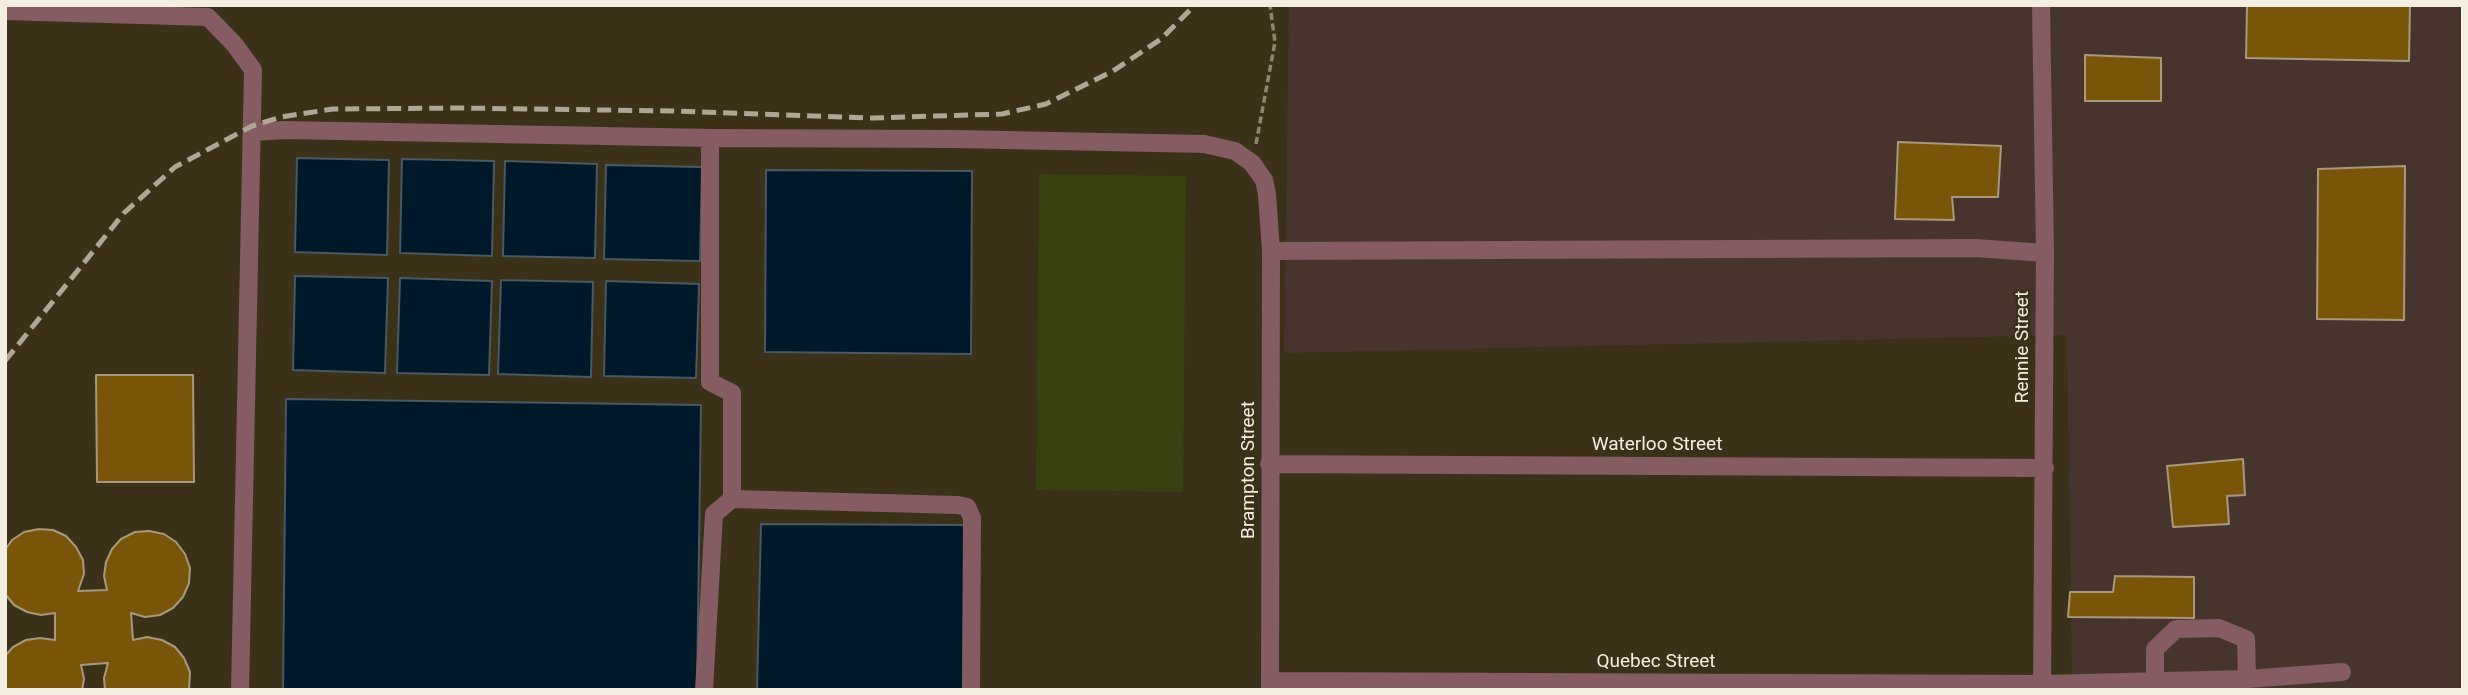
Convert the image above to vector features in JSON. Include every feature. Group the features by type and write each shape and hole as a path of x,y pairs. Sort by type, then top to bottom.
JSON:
{"street":[{"name":"Rennie Street","path":"2041,5 2045,253 2042,687"},
{"path":"5,11 208,17 235,45 253,70 240,690"},
{"path":"253,132 298,130 1204,144 1229,148 1252,163"},
{"path":"710,138 710,382 732,393 732,499"},
{"name":"Brampton Street","path":"1252,163 1261,174 1268,194 1271,251 1270,686"},
{"path":"1271,251 1975,248 2045,253"},
{"name":"Waterloo Street","path":"1269,464 2045,468"},
{"path":"704,690 714,514 732,499 967,507 972,516 971,690"},
{"path":"2155,681 2155,649 2176,629 2219,628 2246,639 2247,679"},
{"name":"Quebec Street","path":"1270,686 2042,687 2247,679 2342,672"}],"path":[{"path":"1252,163 1275,42 1270,5"}],"shaded area":[{"path":"1289,5 2463,5 2463,690 2072,689 2067,335 1284,353"}],"green space":[{"path":"1039,174 1186,176 1183,492 1036,490"}],"water":[{"path":"297,158 389,160 387,255 295,252"},
{"path":"402,159 494,161 492,256 400,253"},
{"path":"505,161 597,164 595,258 503,256"},
{"path":"606,165 702,167 700,261 604,259"},
{"path":"766,170 972,171 971,354 765,352"},
{"path":"295,276 388,278 385,373 293,370"},
{"path":"400,278 492,281 489,375 397,373"},
{"path":"501,280 593,282 591,377 498,374"},
{"path":"606,281 699,284 696,378 604,376"},
{"path":"286,399 701,405 697,690 283,690"},
{"path":"761,524 965,525 963,690 757,690"}],"building":[{"path":"2247,5 2410,5 2409,61 2246,58"},
{"path":"2085,55 2161,58 2161,101 2085,101"},
{"path":"1898,142 2001,146 1998,197 1952,197 1954,220 1895,219"},
{"path":"2405,166 2404,320 2317,319 2318,169"},
{"path":"96,375 193,375 194,482 97,482"},
{"path":"2243,459 2245,495 2227,496 2229,524 2173,527 2167,466"},
{"path":"53,530 66,536 76,547 83,560 84,574 78,591 107,590 104,576 112,549 121,539 135,532 164,534 176,542 185,554 190,568 189,583 183,597 173,608 160,615 145,617 131,613 133,640 147,637 162,640 175,647 190,672 189,690 105,690 104,678 108,663 81,665 84,679 82,690 5,690 5,656 13,647 26,640 55,640 55,613 41,615 27,612 14,605 5,594 5,550 12,540 24,532"},
{"path":"2115,576 2194,577 2194,618 2068,617 2070,592 2113,592"}],"railway":[{"path":"5,361 124,213 175,167 252,126 281,117 333,109 459,108 677,111 872,118 1002,114 1046,104 1113,71 1161,39 1195,5"}]}
